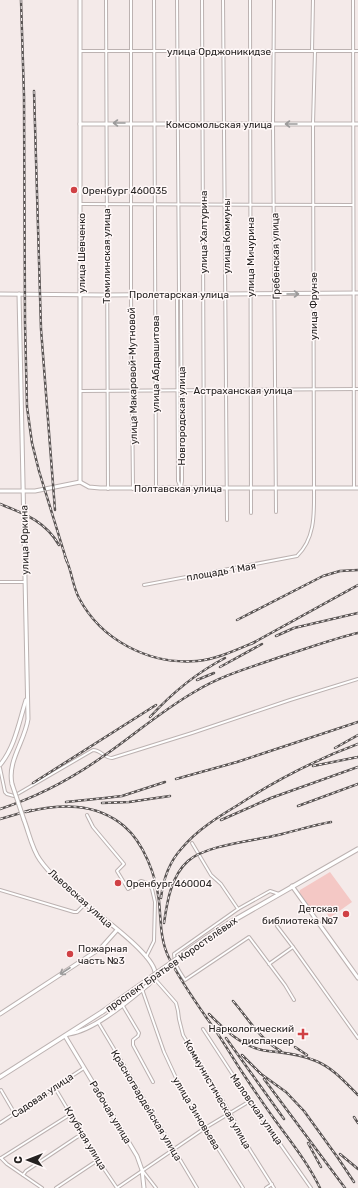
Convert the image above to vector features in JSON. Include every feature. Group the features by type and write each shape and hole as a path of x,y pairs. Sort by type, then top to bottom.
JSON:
{"main road":[{"name":"улица Шевченко","path":"80,0 80,482"},
{"name":"Комсомольская улица","path":"80,124 358,124"},
{"name":"Пролетарская улица","path":"0,294 358,294"},
{"name":"улица Юркина","path":"12,784 12,766 28,719 19,294"},
{"name":"Полтавская улица","path":"0,491 35,491 80,482 89,487 133,489 358,488"},
{"path":"0,765 10,751 27,696"},
{"path":"19,724 25,724 26,727"},
{"name":"Львовская улица","path":"12,784 34,849 40,860 85,904 132,942 146,956 155,970 156,973 154,978"},
{"name":"проспект Братьев Коростелёвых","path":"0,1077 102,1012 229,923 358,849"},
{"path":"292,886 358,978"},
{"path":"0,1014 101,948 117,930"},
{"name":"проспект Братьев Коростелёвых","path":"67,1035 84,1030 98,1022 122,1005 154,978"},
{"path":"81,1026 84,1030"},
{"name":"Рабочая улица","path":"67,1035 134,1150 142,1170"},
{"path":"142,1170 144,1188"}],"street":[{"name":"Томилинская улица","path":"106,0 106,295 108,488"},
{"name":"улица Макаровой-Мутновой","path":"131,0 131,294 133,489"},
{"name":"улица Абдрашитова","path":"154,0 154,294 156,488"},
{"name":"Новгородская улица","path":"177,0 179,294 181,298 181,488"},
{"name":"улица Халтурина","path":"202,0 201,124 204,488"},
{"name":"улица Коммуны","path":"224,0 227,520"},
{"name":"улица Мичурина","path":"250,0 249,124 251,513"},
{"name":"Гребенская улица","path":"274,0 273,124 276,512"},
{"name":"улица Фрунзе","path":"297,556 303,549 310,536 312,528 314,488 313,0"},
{"path":"354,0 354,488"},
{"name":"улица Орджоникидзе","path":"80,51 358,51"},
{"path":"81,204 353,205"},
{"name":"Новгородская улица","path":"179,294 177,298 177,391 178,481 181,488"},
{"name":"Астраханская улица","path":"81,390 358,390"},
{"name":"площадь 1 Мая","path":"144,585 297,556"},
{"path":"0,582 25,582"},
{"path":"0,768 5,792 14,796 93,750 98,751 106,757 112,758 358,679"},
{"path":"86,815 93,827 124,864 117,871 128,889 141,881 147,883 152,889 155,902 154,941 146,956"},
{"path":"192,843 211,875 224,888 238,909"},
{"path":"0,890 74,912 77,912 85,904"},
{"path":"279,894 270,891 238,909 174,954 175,964 184,980 249,937 285,985 294,1000"},
{"path":"277,926 358,1038"},
{"path":"269,964 293,947"},
{"name":"Коммунистическая улица","path":"154,978 176,1003 184,1035 250,1150 274,1188"},
{"name":"улица Зиновьева","path":"142,989 173,1073 182,1093 243,1188"},
{"path":"122,1005 139,1033 133,1040 132,1045 153,1082"},
{"name":"Красногвардейская улица","path":"98,1022 197,1188"},
{"name":"Маловская улица","path":"203,1030 311,1188"},
{"name":"Садовая улица","path":"0,1123 85,1067"},
{"name":"Клубная улица","path":"55,1088 98,1160 117,1188"},
{"path":"1,1090 15,1114"},
{"path":"117,1188 205,1128 250,1100"},
{"path":"42,1188 0,1158 71,1114"},
{"path":"23,1175 39,1162 83,1134"},
{"path":"56,1188 98,1160"},
{"name":"Рабочая улица","path":"142,1170 156,1188"},
{"path":"266,1188 272,1184"}],"shaded area":[{"path":"330,872 352,902 328,919 328,915 324,911 318,911 313,914 299,894 300,890"}],"railway":[{"path":"21,0 24,96 27,407 32,443 39,471 67,562"},
{"path":"34,91 41,329 55,510"},
{"path":"0,504 34,519 47,530 59,545"},
{"path":"65,557 79,598 88,613 100,626 128,647 161,659 197,661 219,656 255,642"},
{"path":"237,620 323,576 340,571 358,570"},
{"path":"251,644 358,585"},
{"path":"276,636 294,628 358,613"},
{"path":"0,809 41,793 80,771 105,755 172,706 206,685 248,668 358,633"},
{"path":"220,667 262,644"},
{"path":"150,717 185,684 204,670 225,658"},
{"path":"197,680 214,673"},
{"path":"33,783 156,705"},
{"path":"176,779 237,762 358,722"},
{"path":"335,748 358,735"},
{"path":"161,898 163,884 174,859 188,841 208,824 281,779 326,757 358,744"},
{"path":"313,766 358,757"},
{"path":"221,820 271,798 358,767"},
{"path":"66,802 122,796 165,782"},
{"path":"298,806 358,784"},
{"path":"102,803 129,802 170,796"},
{"path":"26,812 52,807 77,807 89,809 113,818 131,833 148,860 152,871 159,901 161,930 169,958 190,993 255,1092 305,1161 320,1188"},
{"path":"0,819 31,810"},
{"path":"164,923 168,898 174,882 182,867 196,856 218,847 278,835 331,822"},
{"path":"233,1001 261,1035 281,1051"},
{"path":"209,1014 227,1031 254,1048 302,1056 328,1067 358,1095"},
{"path":"226,1038 284,1119"},
{"path":"295,1047 307,1055"},
{"path":"242,1055 261,1074 286,1092 304,1111 354,1182"},
{"path":"264,1079 345,1188"},
{"path":"354,1117 358,1123"},
{"path":"308,1143 321,1167"},
{"path":"340,1154 358,1169"}],"place":[{"name":"Оренбург 460035","path":"74,190"},
{"name":"Оренбург 460004","path":"118,883"},
{"name":"Детская библиотека №7","path":"346,914"},
{"name":"Пожарная часть №3","path":"70,954"},
{"name":"Наркологический диспансер","path":"303,1034"}]}
